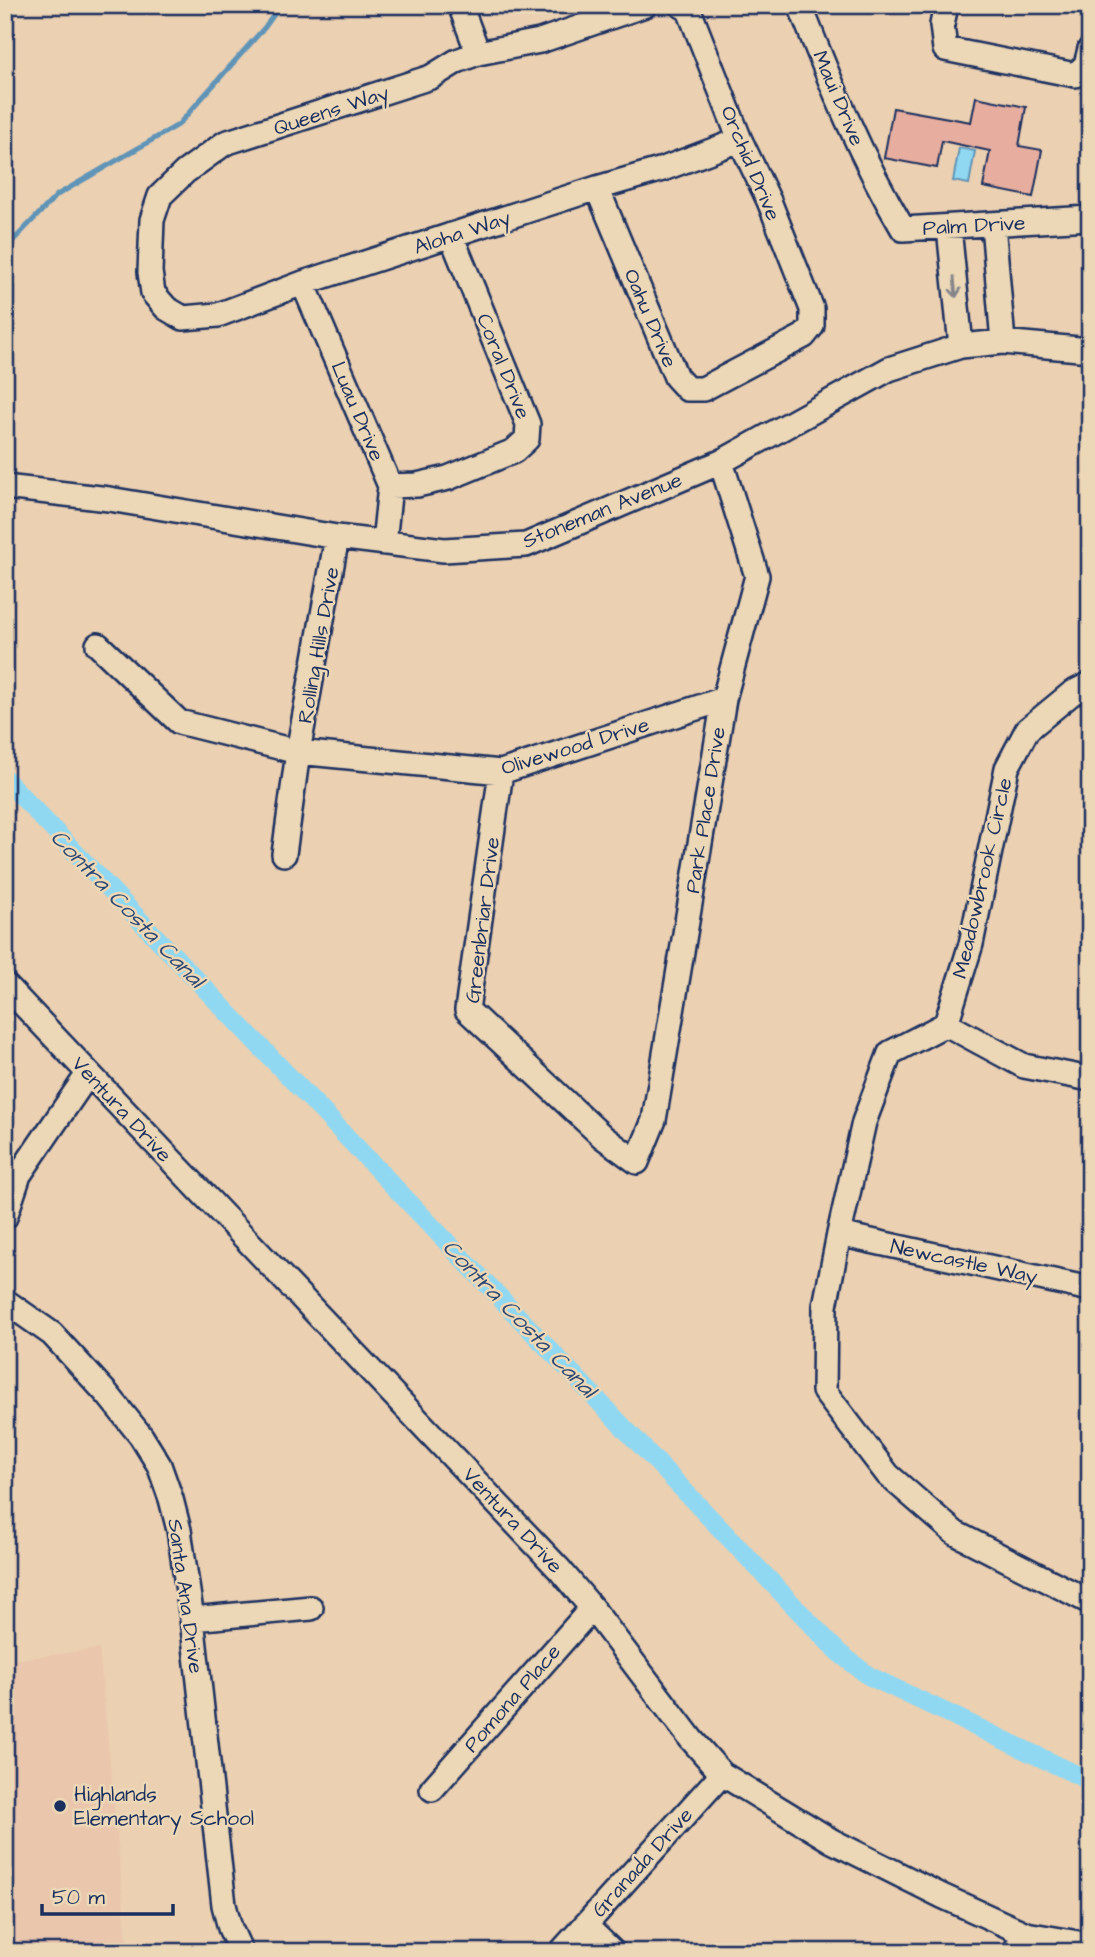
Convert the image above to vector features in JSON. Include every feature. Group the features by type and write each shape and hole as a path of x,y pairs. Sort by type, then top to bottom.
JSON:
{"street":[{"path":"460,5 478,53"},
{"name":"Queens Way","path":"183,318 166,308 153,293 150,272 152,220 160,196 184,172 225,143 431,77 457,61 478,53 540,41 645,5"},
{"name":"Orchid Drive","path":"681,5 689,10 740,140 769,201 812,309 812,326"},
{"name":"Maui Drive","path":"800,5 837,98 880,191"},
{"path":"946,5 942,24 945,49 1075,75 1086,65 1090,49"},
{"name":"Aloha Way","path":"183,318 218,315 303,283 663,169 740,140"},
{"name":"Oahu Drive","path":"597,188 676,377 687,389 703,389 804,336 812,326"},
{"name":"Palm Drive","path":"880,191 903,229 1090,218"},
{"path":"993,225 1003,342"},
{"path":"949,228 961,345"},
{"name":"Coral Drive","path":"390,486 417,485 448,478 514,451 527,439 528,424 451,235"},
{"name":"Luau Drive","path":"303,283 390,486 384,543"},
{"name":"Stoneman Avenue","path":"5,487 109,499 337,537 444,550 526,545 721,462 889,369 961,345 1003,342 1090,350"},
{"name":"Park Place Drive","path":"637,1161 654,1120 724,699 757,576 721,462"},
{"name":"Rolling Hills Drive","path":"284,855 298,752 337,537"},
{"name":"Olivewood Drive","path":"98,645 179,722 298,752 502,772 724,699"},
{"name":"Meadowbrook Circle","path":"946,1024 971,944 1007,768 1027,730 1072,693 1090,684"},
{"name":"Greenbriar Drive","path":"502,772 467,1010 603,1138 637,1161"},
{"name":"Ventura Drive","path":"5,985 560,1570 691,1739 722,1773 832,1842 942,1896 1020,1943 1090,1945"},
{"path":"1090,1079 1024,1066 946,1024 890,1053 864,1122 839,1234 825,1306 824,1391 888,1475 955,1533 1090,1602"},
{"path":"5,1217 19,1175 88,1074"},
{"name":"Newcastle Way","path":"839,1234 1090,1289"},
{"name":"Santa Ana Drive","path":"5,1301 52,1334 108,1395 141,1436 159,1465 172,1499 192,1619 222,1892 230,1928 241,1952"},
{"path":"192,1619 311,1608"},
{"name":"Pomona Place","path":"432,1789 592,1608"},
{"name":"Granada Drive","path":"561,1952 722,1773"},
{"path":"585,1925 613,1952"}],"shaded area":[{"name":"Highlands Elementary School","path":"99,1649 128,1952 5,1952 5,1661"}],"water":[{"path":"959,148 975,151 969,184 953,181"}],"building":[{"path":"976,97 1026,107 1019,146 1042,150 1033,197 983,187 990,151 942,141 937,168 884,158 893,108 971,122"}],"waterway":[{"path":"5,249 57,195 178,125 265,27 281,5"},
{"name":"Contra Costa Canal","path":"5,779 838,1652 869,1676 1090,1781"}],"place":[{"name":"Highlands Elementary School","path":"60,1806"}]}
